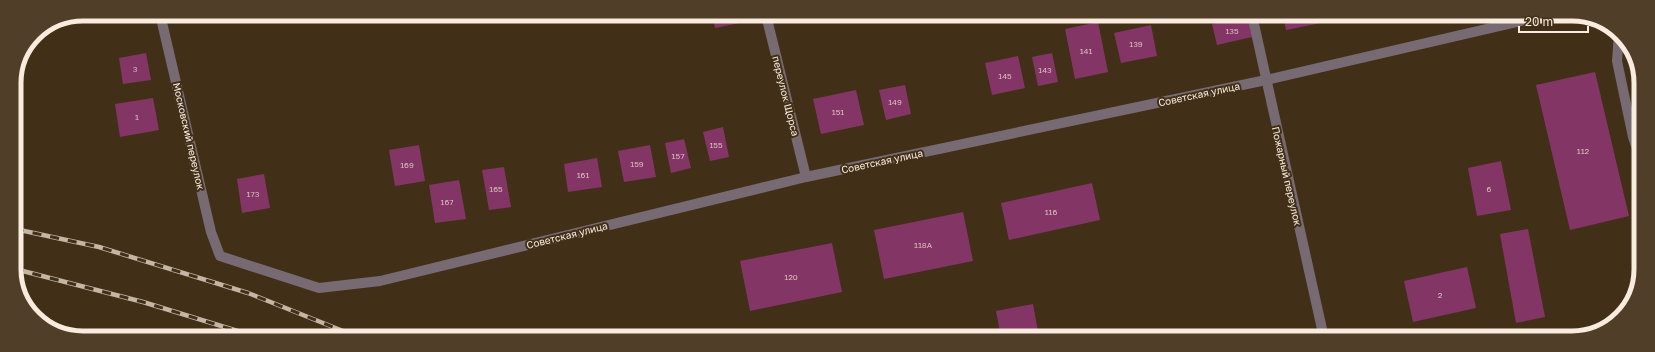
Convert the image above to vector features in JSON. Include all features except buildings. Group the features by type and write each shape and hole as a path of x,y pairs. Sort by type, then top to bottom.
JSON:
{"street":[{"name":"Московский переулок","path":"162,21 211,232 220,256"},
{"name":"переулок Щорса","path":"767,21 806,177"},
{"name":"Пожарный переулок","path":"1253,21 1322,331"},
{"name":"Советская улица","path":"220,256 318,288 380,281 806,177 1266,80 1521,21"},
{"path":"1618,42 1617,61 1634,140"}],"railway":[{"path":"21,230 99,247 248,293 343,331"},
{"path":"21,271 143,302 237,331"}]}
